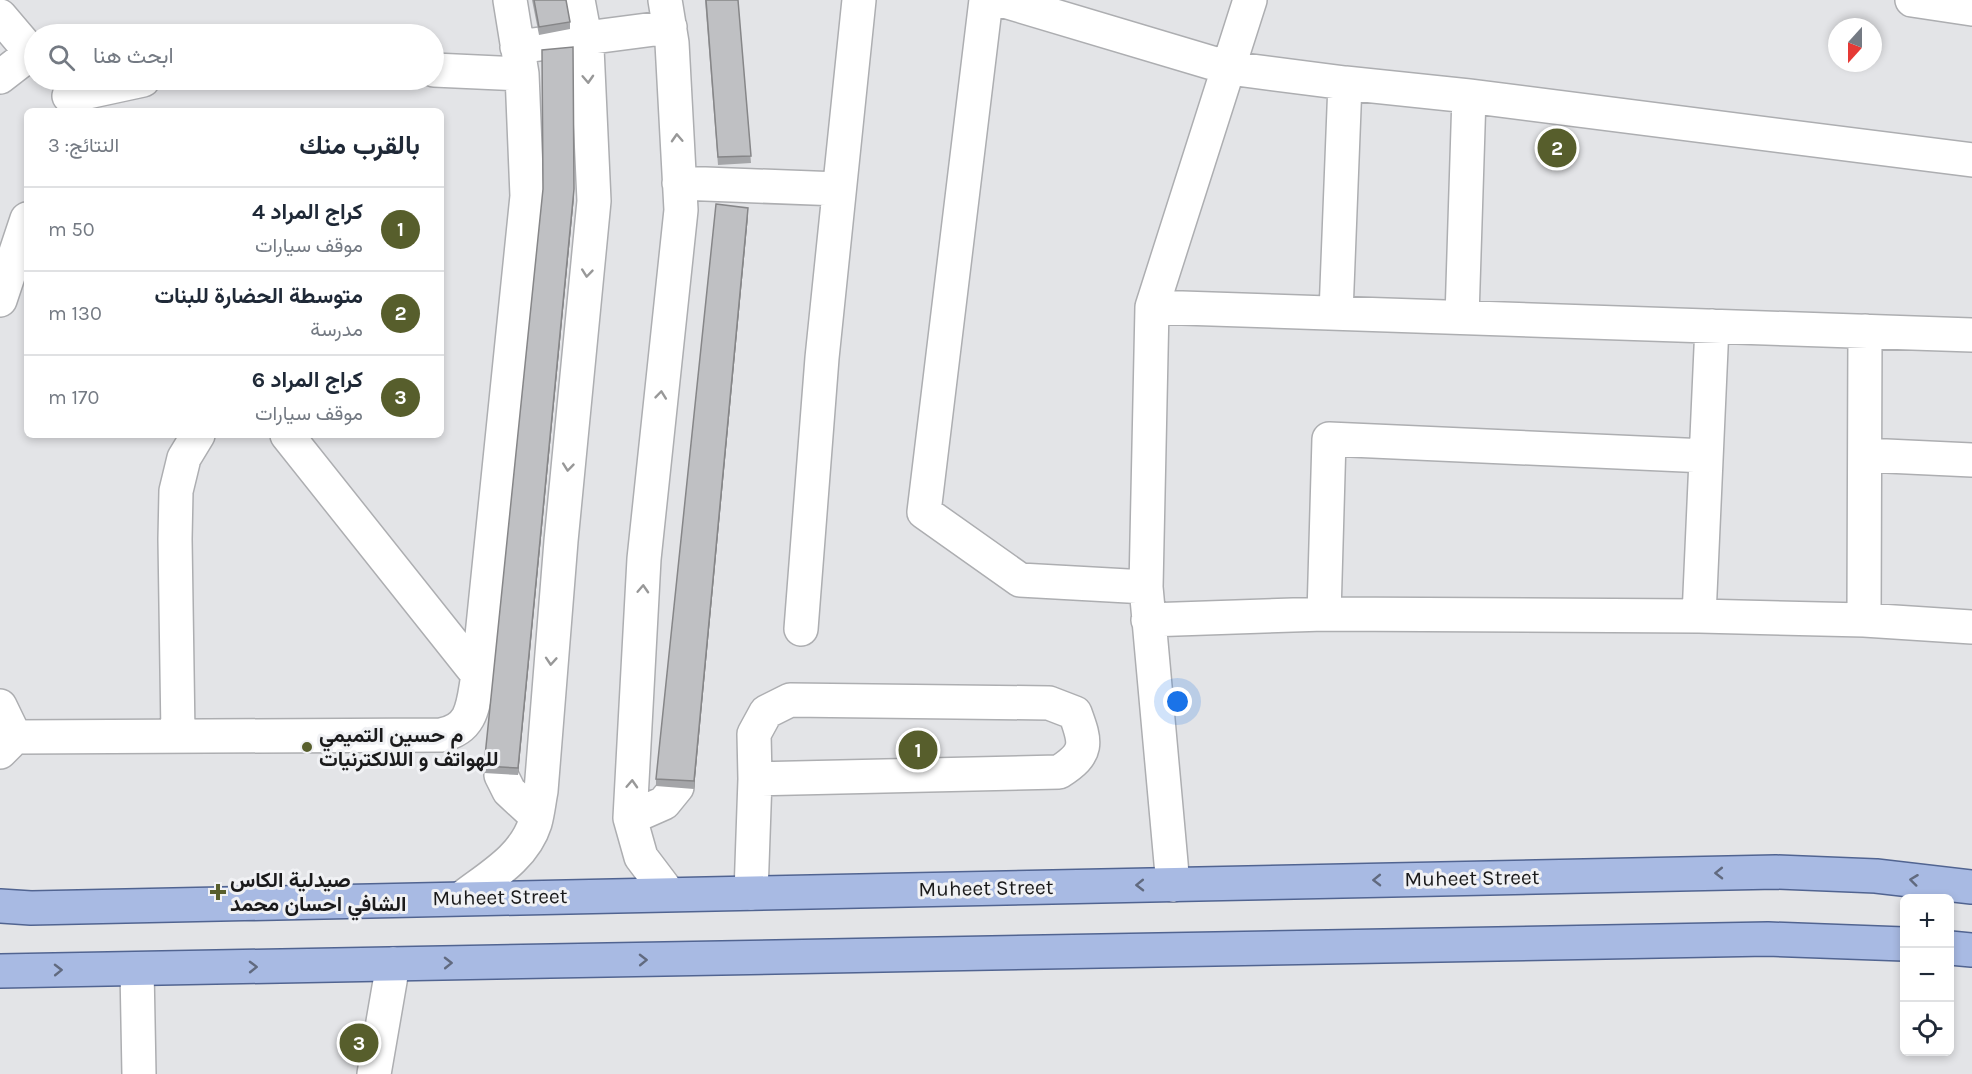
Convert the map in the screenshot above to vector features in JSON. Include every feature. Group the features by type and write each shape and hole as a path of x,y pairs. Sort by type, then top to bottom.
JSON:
{"main road":[{"name":"Muheet Street","path":"0,906 31,908 1776,872 1876,876 1972,887"},
{"path":"0,971 1767,939 1900,944"},
{"path":"1954,948 1972,950"}],"street":[{"path":"462,898 502,868 522,848 534,824 541,791 561,541 594,201 547,48 510,0"},
{"path":"0,706 7,744 178,735 441,735 452,733 468,719 478,675 527,196 547,48 578,0"},
{"path":"801,629 822,357 859,0"},
{"path":"986,0 924,512 1020,580 1146,587"},
{"path":"1001,0 1229,68 1972,160"},
{"path":"1173,885 1146,587 1152,307 1250,0"},
{"path":"1912,0 1972,9"},
{"path":"444,68 547,48 667,13 674,63 681,210 644,559 630,818 640,857 669,894"},
{"path":"0,16 24,44"},
{"path":"0,77 24,60"},
{"path":"1336,313 1345,83"},
{"path":"63,96 93,90"},
{"path":"1462,317 1469,96"},
{"path":"679,183 839,189"},
{"path":"0,300 24,228"},
{"path":"1152,307 1972,335"},
{"path":"1699,616 1712,326"},
{"path":"1864,620 1865,331"},
{"path":"178,735 176,490 184,458 196,438"},
{"path":"289,438 478,675"},
{"path":"1324,614 1329,439 1706,456"},
{"path":"1865,455 1972,460"},
{"path":"1148,620 1324,614 1699,616 1864,620 1972,627"},
{"path":"751,892 755,779 754,734 766,712 790,700 1049,703 1075,712 1083,736 1081,754 1075,762 1059,772 755,779"},
{"path":"501,775 510,791 536,816"},
{"path":"630,818 664,803 677,788"},
{"path":"374,1074 393,964"},
{"path":"137,969 139,1074"}],"building":[{"path":"534,0 566,0 570,22 539,27"},
{"path":"706,0 738,0 751,156 718,157"},
{"path":"573,47 574,189 518,768 484,766 543,189 542,50"},
{"path":"716,204 748,208 694,781 656,779"}],"place":[{"name":"متوسطة الحضارة للبنات","path":"1557,148"},
{"name":"م حسين التميمي للهواتف و اللالكترنيات","path":"307,747"},
{"name":"كراج المراد 4","path":"918,750"},
{"name":"صيدلية الكاس الشافي احسان محمد","path":"218,892"},
{"name":"كراج المراد 6","path":"359,1043"}]}
